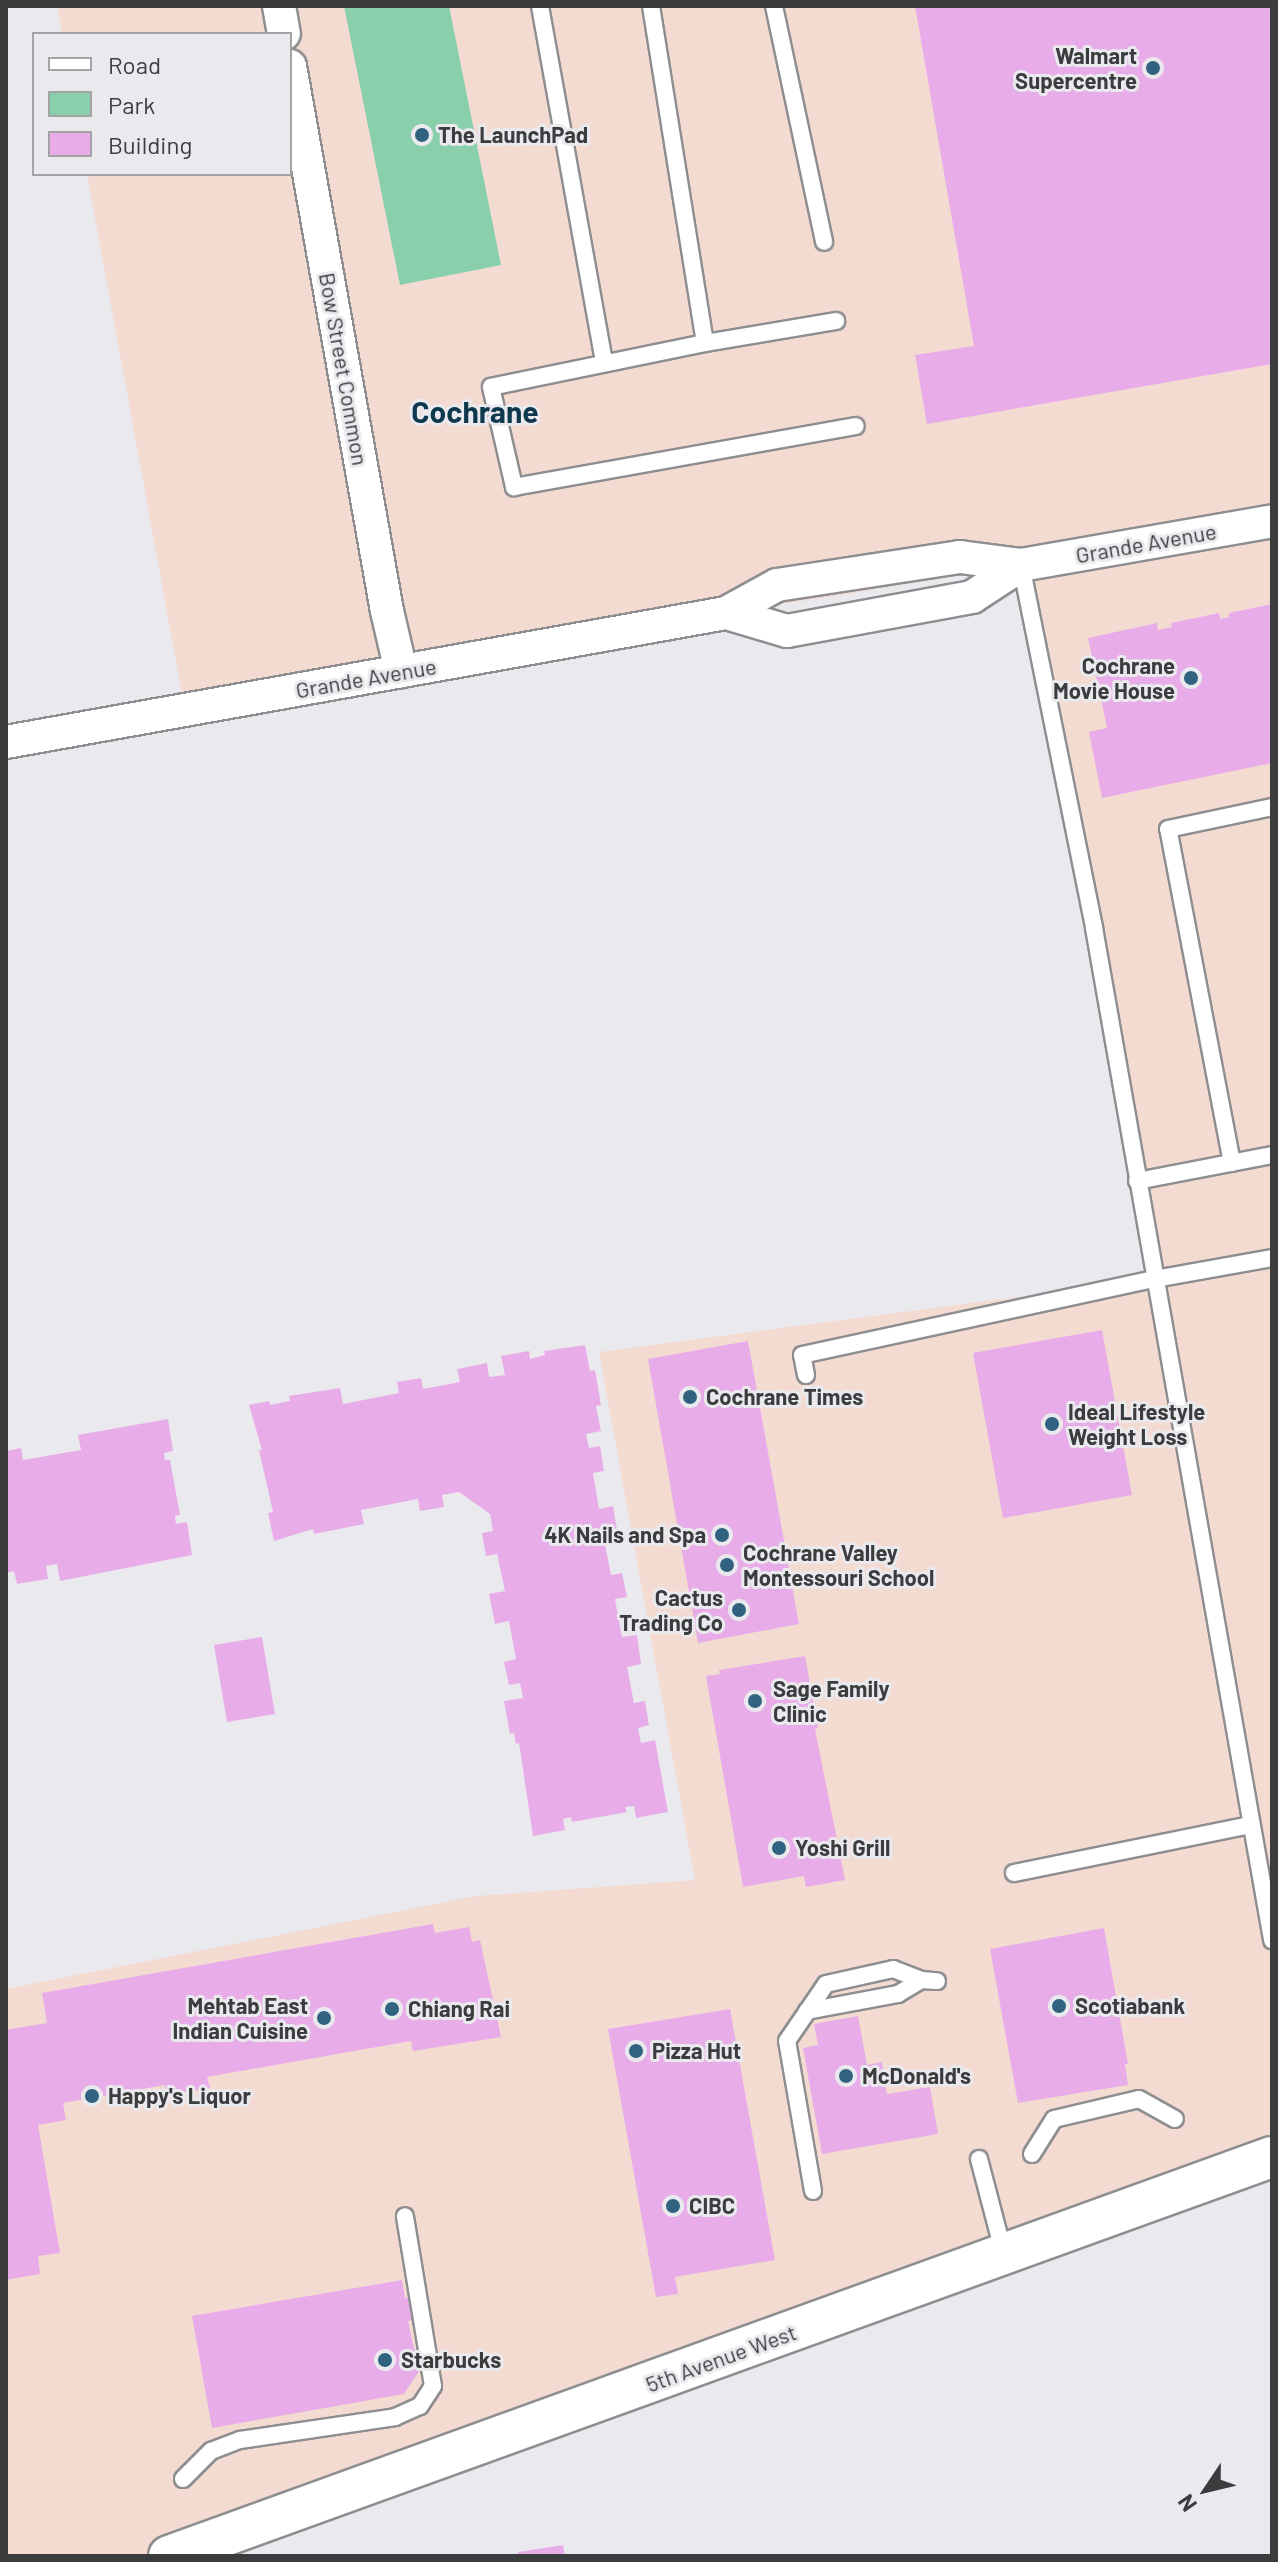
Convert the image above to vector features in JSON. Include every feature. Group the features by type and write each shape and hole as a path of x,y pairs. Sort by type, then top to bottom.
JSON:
{"street":[{"path":"279,6 284,32"},
{"name":"Bow Street Common","path":"292,77 387,611 401,671"},
{"name":"Grande Avenue","path":"6,742 726,613 777,585 960,557 1021,565 1272,521"},
{"name":"Grande Avenue","path":"726,613 787,631 972,597 1021,565"},
{"name":"5th Avenue West","path":"169,2556 1272,2157"}],"lane":[{"path":"540,6 604,363"},
{"path":"651,6 705,343"},
{"path":"774,6 824,242"},
{"path":"836,321 705,343 491,387 514,487 856,426"},
{"path":"1021,565 1094,928 1249,1825 1272,1940"},
{"path":"1232,1163 1168,829 1272,807"},
{"path":"1137,1181 1272,1155"},
{"path":"806,1375 802,1355 1155,1279 1272,1258"},
{"path":"1014,1873 1249,1825"},
{"path":"807,2011 898,1994 929,1981 893,1969 826,1984 807,2011 787,2041 813,2191"},
{"path":"1032,2154 1054,2119 1139,2099 1175,2119"},
{"path":"979,2159 1004,2254"},
{"path":"183,2479 211,2451 240,2440 395,2417 420,2406 433,2386 405,2216"}],"shaded area":[{"path":"57,6 1272,6 1272,2157 165,2556 6,2556 6,1989 476,1896 695,1880 599,1352 1154,1279 1021,566 726,613 185,711 87,176 292,176 292,32 62,32"}],"green space":[{"name":"The LaunchPad","path":"344,6 449,6 501,265 400,285"}],"building":[{"path":"915,6 1272,6 1272,364 927,424 915,355 974,346"},
{"path":"1272,604 1272,763 1102,798 1089,732 1107,728 1088,638 1157,623 1158,630 1172,627 1171,623 1219,613 1220,619 1229,617 1229,613"},
{"name":"Ideal Lifestyle Weight Loss","path":"1102,1330 1132,1495 1003,1518 973,1353"},
{"path":"748,1341 799,1624 698,1643 648,1359"},
{"path":"585,1345 590,1371 595,1370 601,1405 596,1406 601,1431 586,1434 589,1448 600,1446 604,1471 593,1473 599,1509 613,1506 618,1536 604,1539 611,1575 622,1573 627,1597 615,1599 622,1637 637,1635 641,1664 627,1667 634,1703 645,1701 649,1725 638,1728 641,1743 655,1740 668,1812 636,1818 634,1806 625,1807 627,1812 572,1822 571,1817 563,1819 565,1830 533,1836 519,1743 516,1744 514,1733 510,1734 504,1701 523,1698 520,1683 509,1685 504,1662 516,1659 509,1621 495,1624 489,1594 505,1591 497,1554 486,1556 482,1533 493,1531 490,1514 459,1492 442,1495 444,1507 420,1511 418,1499 361,1510 364,1524 314,1534 313,1529 274,1541 268,1513 273,1512 259,1450 262,1450 249,1405 269,1401 270,1405 290,1401 289,1396 340,1388 343,1404 399,1393 397,1382 421,1378 423,1389 460,1382 457,1369 487,1363 489,1377 505,1375 501,1356 529,1351 530,1359 545,1355 544,1351"},
{"path":"168,1419 173,1451 164,1453 165,1460 170,1460 180,1515 175,1516 176,1524 187,1522 192,1555 60,1581 57,1564 46,1566 48,1579 17,1584 14,1571 6,1573 6,1451 21,1448 23,1460 81,1450 78,1435"},
{"path":"262,1637 275,1714 227,1722 214,1645"},
{"path":"805,1656 818,1728 815,1729 845,1880 806,1887 804,1876 743,1887 706,1676 720,1674 719,1670"},
{"path":"433,1924 435,1933 469,1927 472,1942 480,1940 501,2037 413,2051 411,2041 207,2077 210,2088 167,2095 165,2085 63,2103 66,2120 38,2125 60,2253 38,2256 40,2274 6,2280 6,2030 47,2023 42,1993"},
{"name":"Scotiabank","path":"1104,1928 1128,2064 1125,2064 1128,2085 1018,2103 990,1949"},
{"path":"730,2009 775,2260 675,2277 678,2294 656,2297 608,2029"},
{"name":"McDonald's","path":"858,2016 867,2065 882,2062 887,2094 930,2087 938,2134 822,2154 803,2048 818,2045 814,2024"},
{"path":"402,2280 405,2298 412,2297 416,2320 408,2321 419,2371 404,2394 212,2428 192,2316"},
{"path":"563,2545 565,2556 519,2556 518,2552"}],"place":[{"name":"Walmart Supercentre","path":"1153,68"},
{"name":"The LaunchPad","path":"422,135"},
{"name":"Cochrane Movie House","path":"1191,678"},
{"name":"Cochrane Times","path":"690,1397"},
{"name":"Ideal Lifestyle Weight Loss","path":"1052,1424"},
{"name":"4K Nails and Spa","path":"722,1535"},
{"name":"Cochrane Valley Montessouri School","path":"727,1565"},
{"name":"Cactus Trading Co","path":"739,1610"},
{"name":"Sage Family Clinic","path":"755,1701"},
{"name":"Yoshi Grill","path":"779,1848"},
{"name":"Scotiabank","path":"1059,2006"},
{"name":"Chiang Rai","path":"392,2009"},
{"name":"Mehtab East Indian Cuisine","path":"324,2018"},
{"name":"Pizza Hut","path":"636,2051"},
{"name":"McDonald's","path":"846,2076"},
{"name":"Happy's Liquor","path":"92,2096"},
{"name":"CIBC","path":"673,2206"},
{"name":"Starbucks","path":"385,2360"}],"district":[{"name":"Cochrane","path":"475,411"}]}
